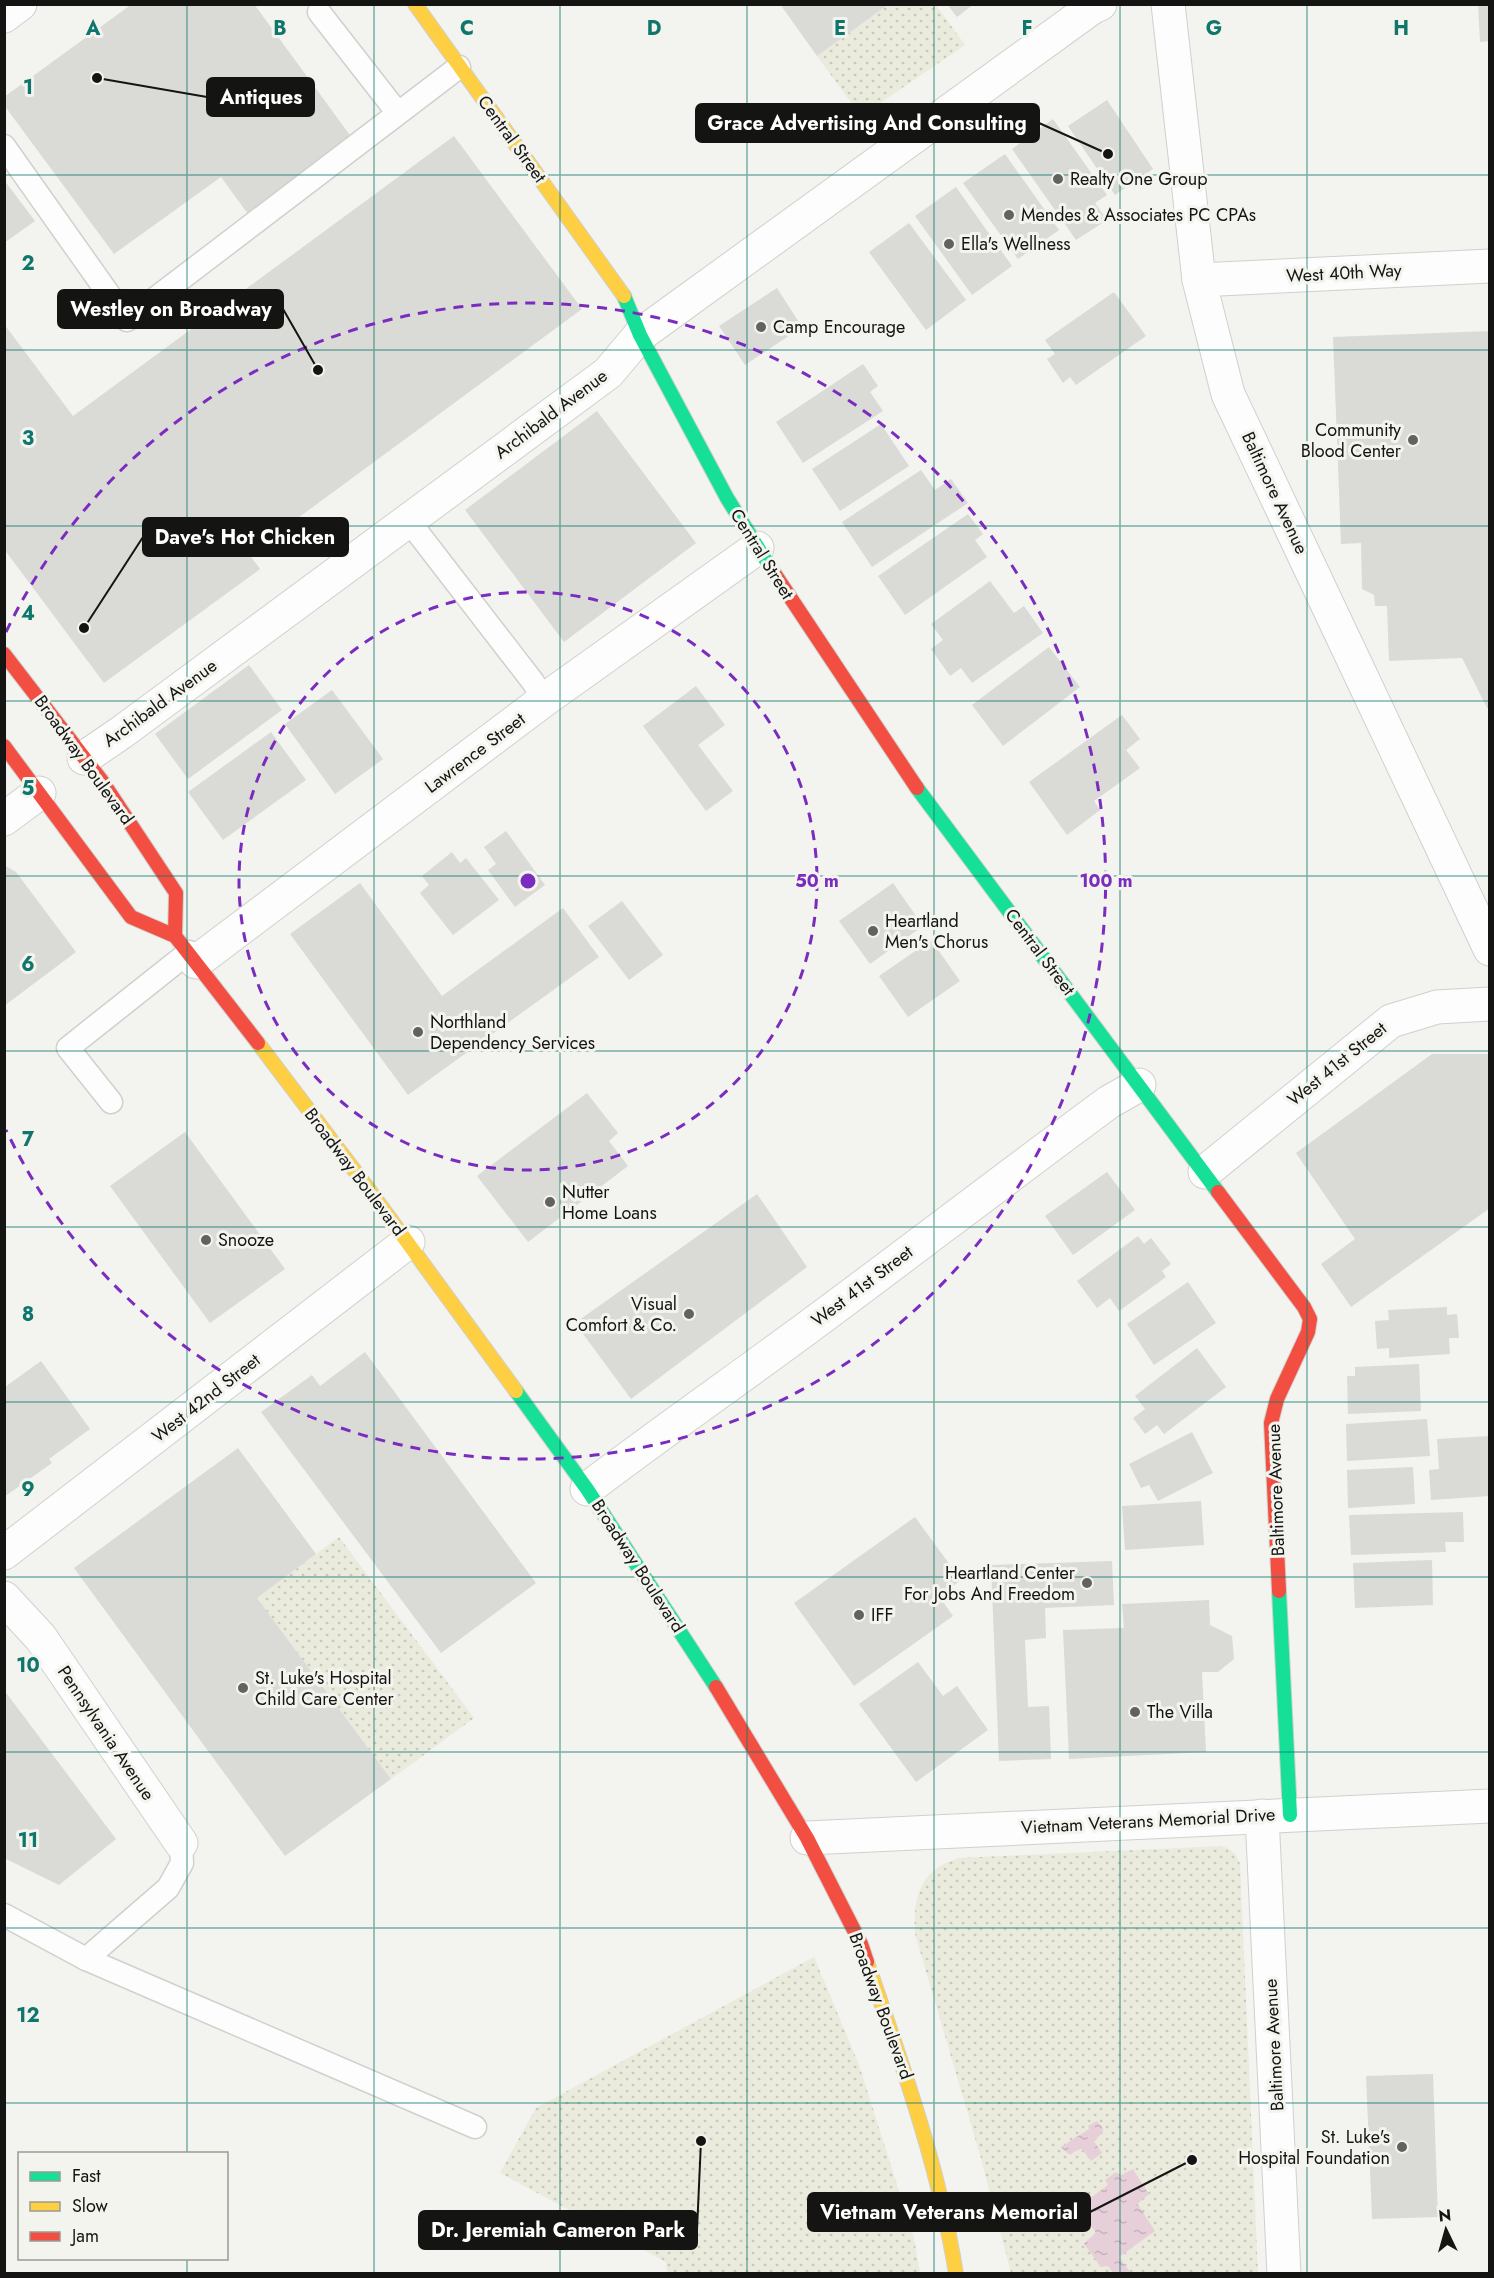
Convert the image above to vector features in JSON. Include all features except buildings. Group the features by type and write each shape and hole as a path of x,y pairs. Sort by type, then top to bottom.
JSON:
{"main road":[{"name":"Central Street","path":"415,4 627,300 640,334 727,498 757,548 905,772 1139,1085"},
{"name":"Broadway Boulevard","path":"4,654 102,781 176,892 187,950"},
{"name":"Broadway Boulevard","path":"4,746 131,917 187,950 408,1242 587,1489 702,1663 807,1838 861,1944 908,2078 950,2236 956,2274"},
{"name":"Baltimore Avenue","path":"1139,1085 1304,1307 1310,1319 1308,1332 1277,1399 1271,1423 1276,1815"}],"street":[{"path":"4,16 20,4"},
{"name":"Archibald Avenue","path":"84,758 608,373 640,334 1100,4"},
{"name":"Baltimore Avenue","path":"1168,4 1199,280 1228,394 1490,949"},
{"name":"West 40th Way","path":"1199,280 1490,266"},
{"name":"Lawrence Street","path":"187,950 757,548"},
{"path":"4,819 39,793"},
{"name":"West 41st Street","path":"1205,1172 1391,1021 1437,1007 1490,1004"},
{"name":"West 41st Street","path":"587,1489 1109,1102 1139,1085"},
{"name":"West 42nd Street","path":"4,1553 408,1242"},
{"name":"Pennsylvania Avenue","path":"4,1598 41,1638 181,1843"},
{"name":"Vietnam Veterans Memorial Drive","path":"807,1838 1490,1806"},
{"name":"Baltimore Avenue","path":"1276,1815 1284,2274"}],"lane":[{"path":"319,12 397,112"},
{"path":"4,146 127,320 459,66"},
{"path":"408,520 544,699"},
{"path":"111,1102 68,1047 187,950"},
{"path":"86,1959 168,1888 182,1863 181,1843"},
{"path":"4,1915 86,1959 475,2127"}],"shaded area":[{"path":"889,4 936,5 965,45 861,116 817,56"},
{"path":"339,1537 474,1718 391,1779 257,1598"},
{"path":"1221,1846 1233,1852 1240,1864 1258,2273 1011,2273 980,2155 915,1934 916,1908 922,1886 935,1870 959,1858"},
{"path":"814,1957 859,2065 914,2238 920,2273 667,2273 666,2262 500,2173 536,2108"}],"water":[{"path":"1097,2121 1103,2132 1094,2141 1102,2153 1091,2161 1082,2149 1070,2154 1061,2147 1089,2129 1088,2126"},
{"path":"1133,2169 1149,2194 1135,2206 1139,2206 1155,2231 1119,2257 1131,2273 1113,2273 1108,2266 1101,2267 1085,2245 1084,2243 1096,2233 1078,2207 1108,2185 1105,2180 1116,2172 1119,2176"}],"traffic: fast":[{"path":"624,296 640,335 727,498 770,567"},
{"path":"917,788 1218,1192"},
{"path":"516,1391 587,1489 716,1687"},
{"path":"1279,1591 1290,1815"}],"traffic: slow":[{"path":"415,4 624,296"},
{"path":"258,1043 367,1187 516,1391"},
{"path":"867,1962 930,2155 956,2274"}],"traffic: jam":[{"path":"770,567 917,788"},
{"path":"4,654 102,781 176,893 175,936"},
{"path":"4,746 131,917 175,936 258,1043"},
{"path":"1218,1192 1304,1307 1310,1319 1308,1332 1277,1399 1271,1423 1279,1591"},
{"path":"716,1687 807,1838 861,1944 867,1962"}],"place":[{"name":"Antiques","path":"97,78"},
{"name":"Grace Advertising And Consulting","path":"1108,154"},
{"name":"Realty One Group","path":"1058,179"},
{"name":"Mendes & Associates PC CPAs","path":"1009,215"},
{"name":"Ella's Wellness","path":"949,244"},
{"name":"Camp Encourage","path":"761,327"},
{"name":"Westley on Broadway","path":"318,370"},
{"name":"Community Blood Center","path":"1413,440"},
{"name":"Dave's Hot Chicken","path":"84,628"},
{"name":"Heartland Men's Chorus","path":"873,931"},
{"name":"Northland Dependency Services","path":"418,1032"},
{"name":"Nutter Home Loans","path":"550,1202"},
{"name":"Snooze","path":"206,1240"},
{"name":"Visual Comfort & Co.","path":"689,1314"},
{"name":"Heartland Center For Jobs And Freedom","path":"1087,1583"},
{"name":"IFF","path":"859,1615"},
{"name":"St. Luke's Hospital Child Care Center","path":"243,1688"},
{"name":"The Villa","path":"1135,1712"},
{"name":"Dr. Jeremiah Cameron Park","path":"701,2141"},
{"name":"St. Luke's Hospital Foundation","path":"1402,2147"},
{"name":"Vietnam Veterans Memorial","path":"1192,2160"}]}
